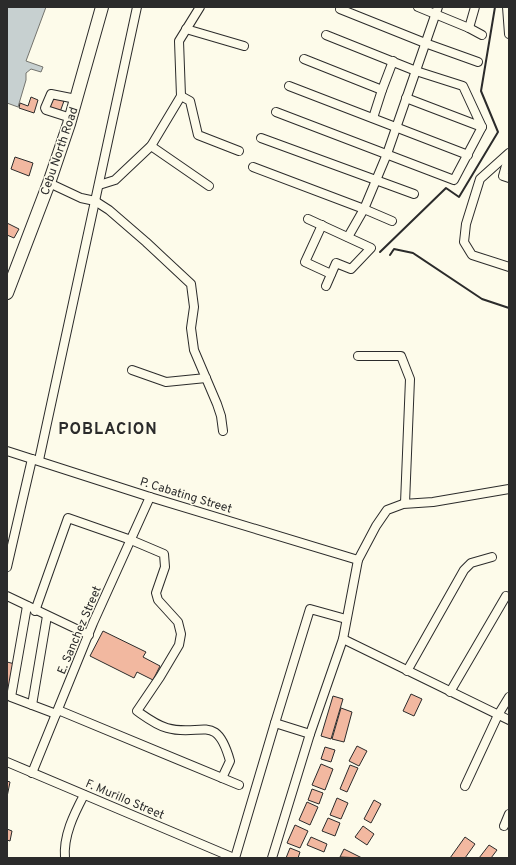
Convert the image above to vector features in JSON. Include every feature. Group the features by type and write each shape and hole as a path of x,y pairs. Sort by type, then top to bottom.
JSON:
{"highway":[{"name":"Cebu North Road","path":"8,286 49,182 71,118 102,7"}],"street":[{"path":"7,567 35,459 99,185 137,7"},
{"path":"99,185 115,180 151,146 181,96 178,42 200,7"},
{"path":"418,7 438,10 482,35"},
{"path":"468,28 475,7"},
{"path":"507,7 509,34"},
{"path":"340,9 425,43 478,62"},
{"path":"348,237 364,209 374,180 387,154 425,43 438,10"},
{"path":"186,30 244,46"},
{"path":"326,35 416,71 462,86 482,127"},
{"path":"304,59 382,90"},
{"path":"373,118 393,61"},
{"path":"289,86 468,155"},
{"path":"71,118 46,110 45,108 51,94 76,99"},
{"path":"181,96 190,101 198,135 239,152"},
{"path":"406,98 482,127"},
{"path":"276,112 454,180 482,127"},
{"path":"261,138 414,194"},
{"path":"151,146 209,186"},
{"path":"509,154 503,176 509,178"},
{"path":"509,154 480,179 466,224 464,242 472,255 509,267"},
{"path":"253,167 392,221"},
{"path":"49,182 81,198 95,201 109,210 191,284 194,306 191,328 194,350 219,410 223,431"},
{"path":"308,219 371,248 351,269 336,263 326,286"},
{"path":"322,225 305,262 331,274"},
{"path":"358,356 401,356 410,378 405,503"},
{"path":"132,370 166,382 206,378"},
{"name":"P. Cabating Street","path":"7,451 150,497 358,560"},
{"path":"272,858 310,734 343,639 358,560 376,526 387,510 405,503 432,502 509,488"},
{"name":"E. Sanchez Street","path":"32,773 89,635 150,497"},
{"path":"36,610 46,577 68,518 131,540 164,554 165,567 156,593 158,600 178,622 181,634 179,645 137,711 153,722 167,728 181,730 207,729 217,733 226,746 230,760 222,778"},
{"path":"407,671 464,570 471,564 492,557"},
{"path":"7,596 89,635"},
{"path":"450,692 506,596"},
{"path":"27,606 11,697 57,712 239,785"},
{"path":"235,858 274,723 310,609 346,619"},
{"path":"32,705 47,616"},
{"path":"343,639 509,720"},
{"path":"465,786 498,715 509,697"},
{"path":"274,723 310,734"},
{"name":"F. Murillo Street","path":"7,762 235,858"},
{"path":"65,858 66,841 72,818 84,795"},
{"path":"504,826 509,814"}],"shaded area":[{"path":"7,7 46,7 26,61 43,67 41,72 31,69 26,73 26,80 18,107 7,103"}],"building":[{"path":"31,97 38,100 34,113 19,108 20,103 28,106"},
{"path":"50,97 64,101 60,112 46,107"},
{"path":"15,157 33,163 29,176 11,169"},
{"path":"7,223 19,229 14,238 7,235"},
{"path":"103,631 146,652 143,657 160,666 153,680 137,672 134,678 90,656"},
{"path":"7,662 15,664 9,688 7,687"},
{"path":"411,694 422,699 414,716 403,711"},
{"path":"333,696 343,699 331,739 321,736"},
{"path":"341,708 352,712 344,742 332,739"},
{"path":"357,746 367,751 359,766 349,761"},
{"path":"325,747 335,750 331,762 321,759"},
{"path":"321,764 333,769 325,790 312,785"},
{"path":"350,765 358,768 347,792 340,789"},
{"path":"7,781 10,782 7,797"},
{"path":"312,789 323,793 319,804 308,800"},
{"path":"337,798 348,803 341,819 330,815"},
{"path":"374,800 381,804 371,823 364,819"},
{"path":"307,802 318,807 310,825 299,820"},
{"path":"328,818 340,823 335,836 322,831"},
{"path":"295,825 308,831 300,848 287,843"},
{"path":"363,826 374,834 367,845 355,837"},
{"path":"7,829 12,831 10,841 7,840"},
{"path":"311,837 327,844 324,852 307,845"},
{"path":"465,837 475,844 465,858 450,858"},
{"path":"489,845 497,850 491,858 479,858"},
{"path":"290,848 300,852 298,858 286,858"},
{"path":"344,849 362,858 340,857"}],"wall":[{"path":"380,252 446,188 459,197 498,132 481,91 495,7"},
{"path":"390,255 394,249 413,253 482,299 509,308"}],"district":[{"name":"POBLACION","path":"108,428"}]}
